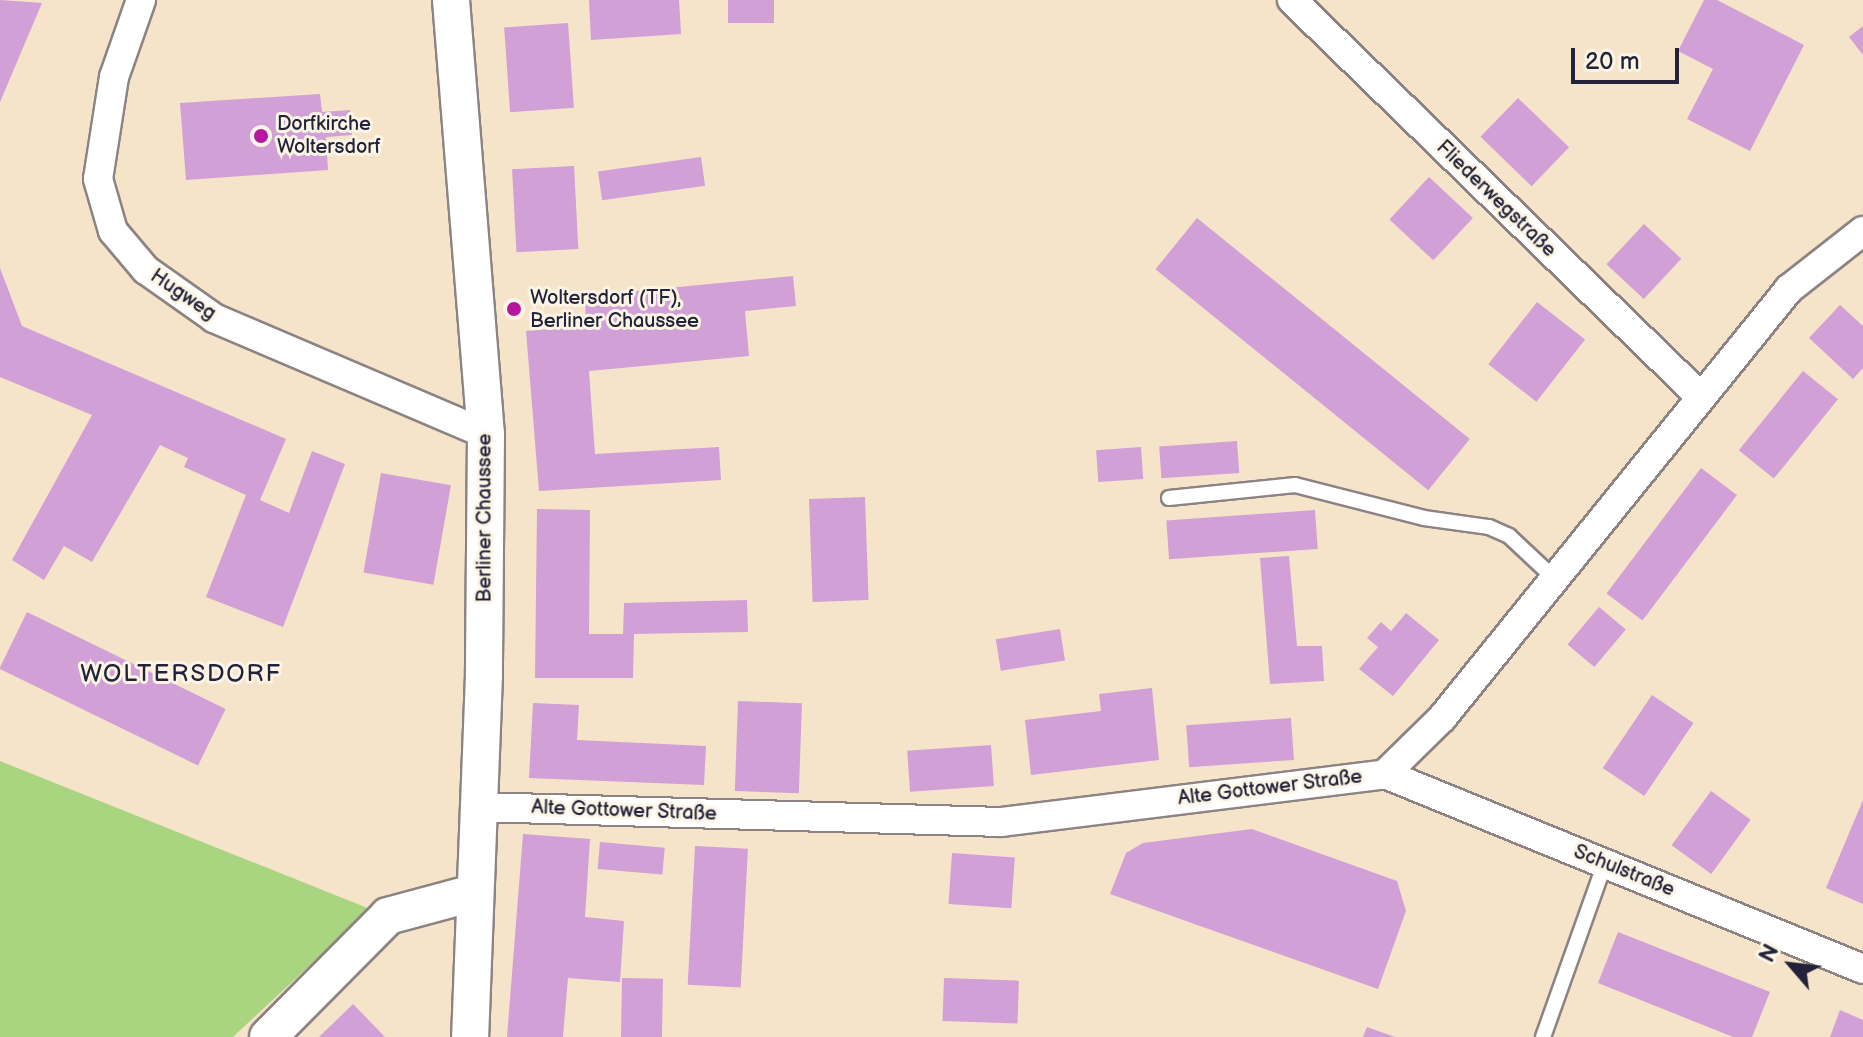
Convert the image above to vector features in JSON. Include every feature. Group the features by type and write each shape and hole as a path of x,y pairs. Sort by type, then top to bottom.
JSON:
{"street":[{"name":"Hugweg","path":"141,0 114,77 98,179 113,231 146,270 214,318 486,434"},
{"name":"Berliner Chaussee","path":"451,0 486,434 470,1037"},
{"name":"Fliederwegstraße","path":"1292,0 1701,397"},
{"name":"Alte Gottower Straße","path":"478,807 1002,822 1385,774 1442,718 1789,289 1863,231"},
{"name":"Schulstraße","path":"1385,774 1863,969"},
{"path":"268,1037 388,916 473,893"}],"lane":[{"path":"1169,498 1295,485 1424,518 1489,527 1509,536 1554,578"},
{"path":"1543,1037 1605,863"}],"green space":[{"path":"0,761 370,909 233,1037 0,1037"}],"building":[{"path":"0,0 42,3 0,102"},
{"path":"589,0 679,0 681,34 591,40"},
{"path":"728,0 774,0 774,23 728,23"},
{"path":"1704,0 1717,0 1804,45 1750,151 1687,119 1713,69 1678,51"},
{"path":"568,23 574,108 510,112 504,27"},
{"path":"1863,26 1863,55 1849,37"},
{"name":"Dorfkirche Woltersdorf","path":"320,94 322,112 350,110 352,135 326,137 328,170 186,180 180,103"},
{"path":"1518,98 1569,147 1532,186 1480,137"},
{"path":"701,157 705,186 602,200 598,171"},
{"path":"574,166 578,249 516,252 512,169"},
{"path":"1429,177 1473,218 1433,260 1389,219"},
{"path":"1197,218 1470,439 1428,490 1155,269"},
{"path":"1644,224 1681,259 1644,299 1606,264"},
{"path":"0,268 22,326 286,439 260,500 289,513 312,451 345,464 283,627 206,597 246,495 184,467 188,458 160,445 92,562 64,546 44,580 12,560 92,415 0,377"},
{"path":"793,276 796,306 745,311 749,356 589,371 595,454 719,447 721,480 539,491 526,331 586,326 585,296"},
{"path":"1537,302 1585,340 1536,402 1488,364"},
{"path":"1840,305 1863,326 1863,368 1853,379 1809,338"},
{"path":"1803,371 1838,399 1774,479 1739,450"},
{"path":"1237,441 1239,473 1161,478 1159,446"},
{"path":"1141,447 1143,479 1098,482 1096,450"},
{"path":"1701,468 1737,495 1642,620 1607,593"},
{"path":"381,473 451,485 433,585 363,572"},
{"path":"865,497 869,600 813,602 809,499"},
{"path":"537,509 590,510 589,634 623,634 624,603 747,600 748,632 634,634 633,678 535,678"},
{"path":"1315,510 1318,549 1169,559 1166,520"},
{"path":"1289,556 1297,646 1322,646 1324,681 1270,684 1260,558"},
{"path":"1599,607 1626,629 1594,667 1568,645"},
{"path":"27,612 226,709 198,766 0,669"},
{"path":"1406,613 1439,640 1393,696 1359,669 1378,647 1367,638 1381,622 1391,631"},
{"path":"1060,629 1065,661 1001,671 996,639"},
{"path":"1152,688 1159,760 1031,775 1025,720 1101,711 1099,694"},
{"path":"1652,695 1693,723 1644,796 1603,768"},
{"path":"738,701 802,703 799,793 735,791"},
{"path":"533,703 579,705 577,740 706,746 704,785 529,778"},
{"path":"1291,718 1294,760 1189,767 1186,725"},
{"path":"991,745 994,786 910,792 907,751"},
{"path":"1711,791 1751,820 1711,874 1672,845"},
{"path":"1863,800 1863,904 1826,888"},
{"path":"1252,829 1397,881 1406,911 1378,989 1110,894 1126,853 1143,843"},
{"path":"523,834 590,839 585,917 624,921 620,982 568,978 563,1037 507,1037"},
{"path":"600,842 665,848 662,875 598,869"},
{"path":"695,846 748,849 741,988 688,985"},
{"path":"952,853 1015,857 1011,908 948,904"},
{"path":"1618,932 1770,992 1752,1037 1733,1037 1598,983"},
{"path":"622,978 663,979 662,1037 621,1037"},
{"path":"944,978 1019,981 1017,1024 942,1021"},
{"path":"353,1004 385,1037 319,1037"},
{"path":"1840,1010 1863,1020 1863,1037 1830,1037"},
{"path":"1367,1027 1395,1037 1363,1037"}],"place":[{"name":"Dorfkirche Woltersdorf","path":"261,136"},
{"name":"Woltersdorf (TF), Berliner Chaussee","path":"514,309"}],"district":[{"name":"WOLTERSDORF","path":"181,674"}]}
